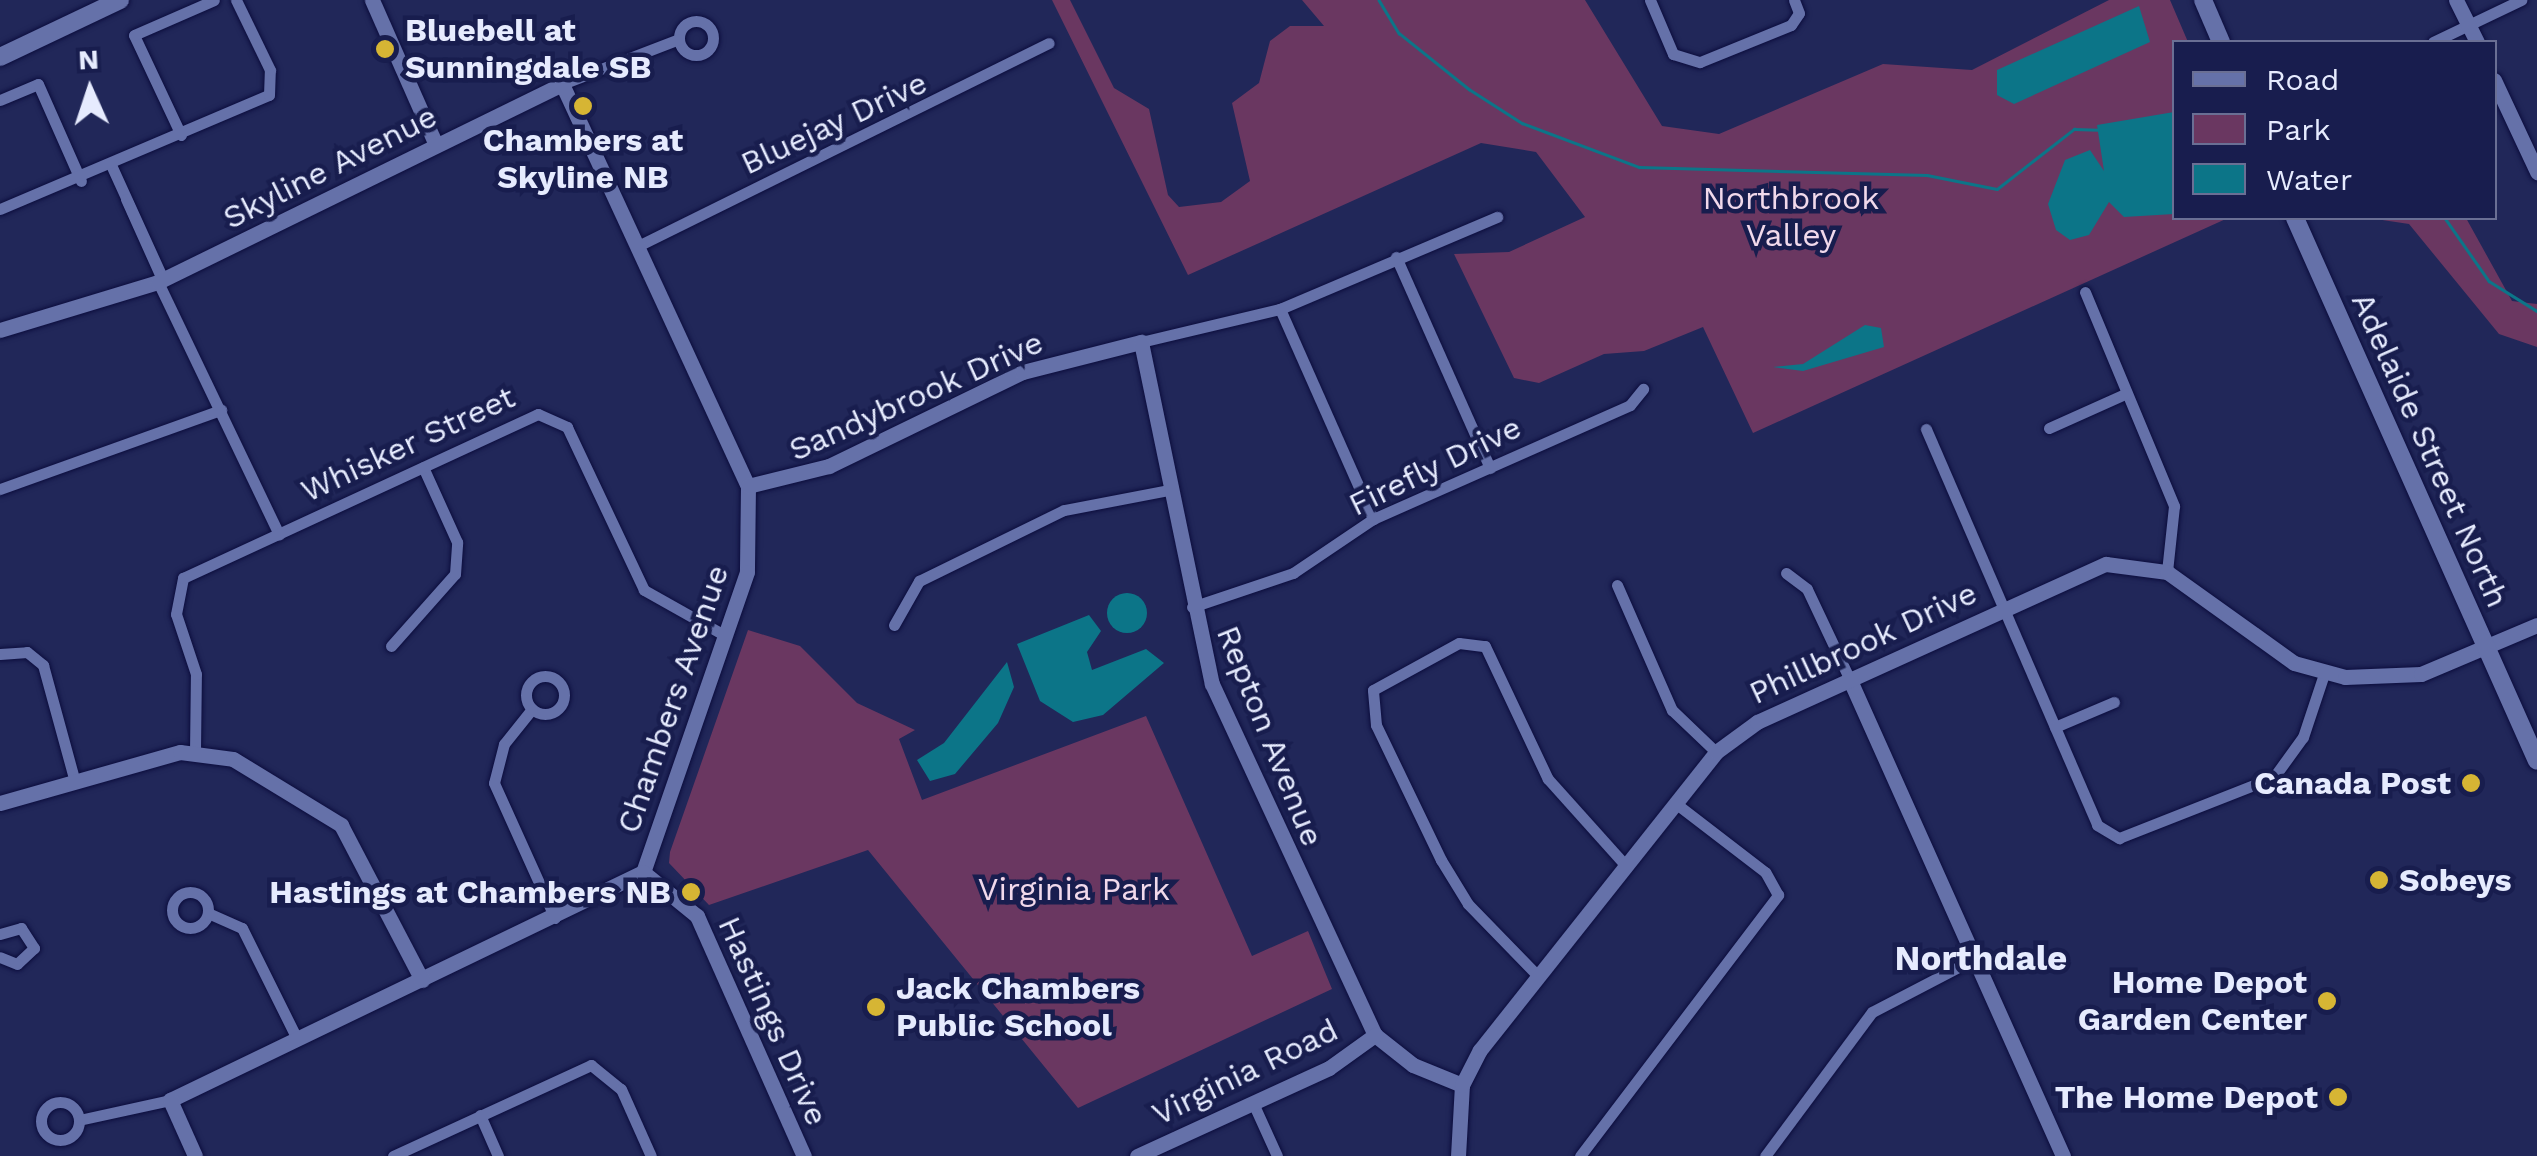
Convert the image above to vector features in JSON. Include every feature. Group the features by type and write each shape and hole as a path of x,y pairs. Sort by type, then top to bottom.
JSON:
{"main road":[{"path":"0,57 120,0"},
{"path":"2203,0 2220,40"},
{"name":"Adelaide Street North","path":"2296,220 2537,762"}],"street":[{"path":"181,136 134,35 214,0"},
{"path":"0,209 81,181 181,136 273,85 236,0"},
{"path":"372,0 435,143"},
{"path":"1650,0 1673,54 1700,62 1790,25 1800,14 1794,0"},
{"path":"2456,0 2476,40"},
{"path":"2438,40 2521,0"},
{"name":"Skyline Avenue","path":"0,330 161,280 562,84 679,40"},
{"name":"Bluejay Drive","path":"638,246 1050,42"},
{"path":"0,100 38,84 81,181"},
{"name":"Chambers Avenue","path":"79,1120 170,1100 555,918 643,872 748,572 748,486 562,84"},
{"path":"2497,85 2532,147 2537,172"},
{"path":"112,167 279,534"},
{"name":"Sandybrook Drive","path":"748,486 788,483 1023,372 1280,309 1497,217"},
{"path":"1396,257 1490,468"},
{"path":"2085,292 2174,506 2167,572"},
{"path":"1280,309 1374,519"},
{"name":"Repton Avenue","path":"1140,342 1192,607 1212,684 1375,1035 1413,1065 1462,1085"},
{"name":"Firefly Drive","path":"1192,607 1294,573 1374,519 1630,405 1643,390"},
{"path":"2050,428 2127,393"},
{"path":"0,490 221,410"},
{"name":"Whisker Street","path":"195,751 196,674 176,590 279,534 538,414 554,417 644,590 726,636"},
{"path":"1926,429 2097,824 2119,838 2148,834 2274,777 2303,736 2324,674"},
{"path":"391,646 455,574 458,542 424,467"},
{"path":"894,625 920,581 1064,510 1169,490"},
{"name":"Phillbrook Drive","path":"1462,1085 1537,976 1716,752 1849,678 2004,607 2106,564 2167,572 2274,650 2324,674 2422,674 2537,625"},
{"path":"1786,573 1808,589 2062,1156"},
{"path":"1617,586 1672,710 1716,752"},
{"path":"1537,976 1468,904 1441,860 1376,725 1373,690 1459,644 1485,646 1548,778 1627,867"},
{"path":"0,654 27,652 43,664 74,778"},
{"path":"2054,726 2114,702"},
{"path":"532,709 504,744 494,783 555,918"},
{"path":"0,803 74,778 195,751 233,759 341,826 422,980"},
{"path":"1580,1156 1778,895 1766,872 1675,804"},
{"name":"Hastings Drive","path":"643,872 697,916 804,1156"},
{"path":"208,913 242,928 297,1039"},
{"path":"0,934 22,928 34,948 23,963 0,957"},
{"path":"1765,1156 1872,1012 1974,960"},
{"name":"Virginia Road","path":"1137,1156 1252,1103 1375,1035"},
{"path":"393,1156 579,1068 604,1068 651,1156"},
{"path":"1458,1156 1462,1085"},
{"path":"170,1100 194,1156"},
{"path":"1252,1103 1277,1156"},
{"path":"480,1115 498,1156"}],"green space":[{"name":"Northbrook Valley","path":"1052,0 1070,0 1114,88 1149,109 1168,195 1179,207 1221,202 1250,181 1232,103 1259,83 1270,41 1290,26 1324,26 1302,0 1585,0 1662,126 1719,134 1883,64 1972,70 2109,0 2170,0 2187,40 2172,40 2172,220 2224,220 1753,433 1703,327 1644,351 1604,354 1539,383 1514,378 1454,254 1509,252 1585,217 1536,152 1481,143 1188,275"},
{"path":"2382,220 2467,220 2512,301 2537,304 2537,347 2499,334 2409,224"},
{"name":"Virginia Park","path":"748,630 800,646 857,703 915,730 899,739 922,800 1146,716 1252,956 1308,931 1332,989 1078,1108 868,850 709,905 669,863 670,852"}],"water":[{"path":"2139,6 2150,42 2014,104 1997,95 1997,70"},
{"path":"2172,112 2172,214 2124,217 2109,202 2089,235 2070,240 2056,230 2048,204 2065,160 2090,150 2104,171 2097,125"},
{"path":"1865,325 1881,328 1884,347 1803,371 1773,367 1803,364"},
{"path":"1127,593 1141,599 1147,613 1141,627 1127,633 1113,627 1107,613 1113,599"},
{"path":"1089,615 1101,631 1087,652 1092,670 1146,649 1164,663 1103,715 1073,722 1040,701 1017,644"},
{"path":"1007,662 1014,687 998,723 955,774 930,781 917,760 944,743"}],"waterway":[{"path":"1379,0 1399,33 1469,89 1522,123 1639,167 1927,175 1997,189 2074,129 2098,130"},
{"path":"2446,220 2489,281 2537,311"}],"place":[{"name":"Bluebell at Sunningdale SB","path":"385,49"},
{"name":"Chambers at Skyline NB","path":"583,106"},
{"name":"Canada Post","path":"2471,783"},
{"name":"Sobeys","path":"2379,880"},
{"name":"Hastings at Chambers NB","path":"691,892"},
{"name":"Home Depot Garden Center","path":"2327,1001"},
{"name":"Jack Chambers Public School","path":"876,1007"},
{"name":"The Home Depot","path":"2338,1097"}],"district":[{"name":"Northdale","path":"1981,958"}]}
